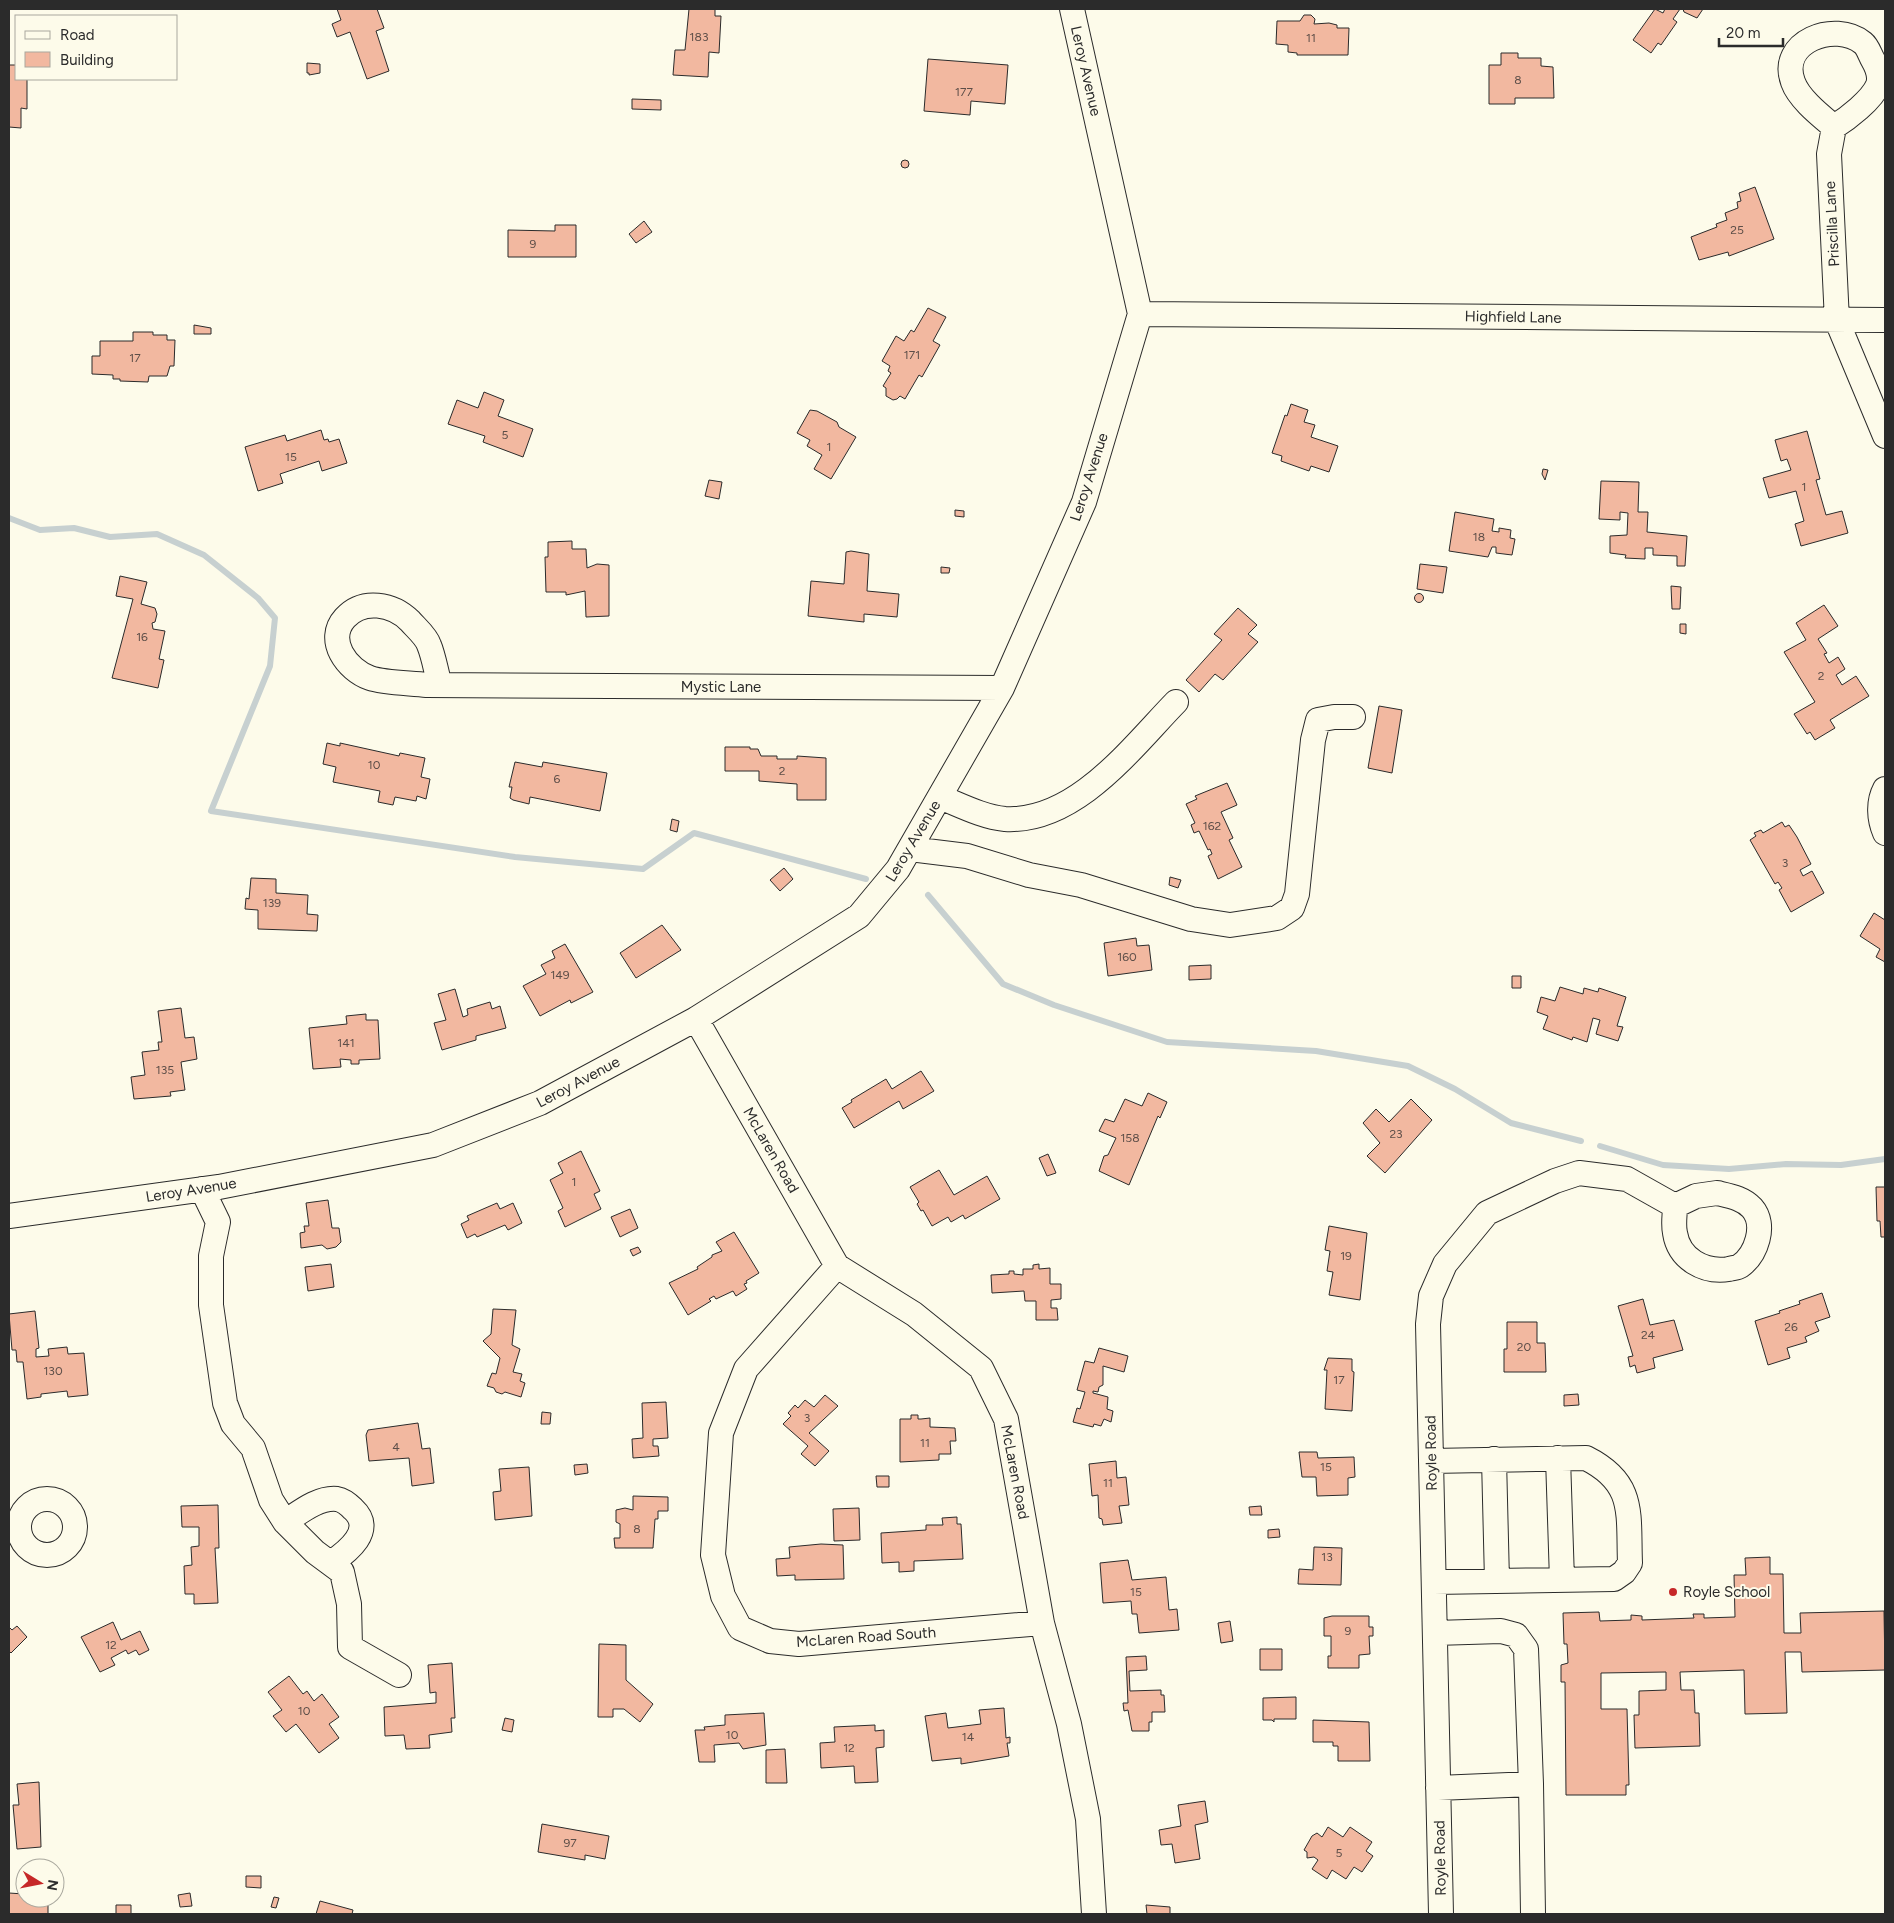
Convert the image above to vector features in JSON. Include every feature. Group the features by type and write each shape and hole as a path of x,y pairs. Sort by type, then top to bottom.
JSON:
{"street":[{"name":"Leroy Avenue","path":"9,1216 202,1190 433,1146 540,1103 696,1019 859,916 885,888 940,797 1002,688 1084,502 1140,314 1072,9"},
{"name":"Priscilla Lane","path":"1834,127 1829,154 1837,321 1885,436"},
{"name":"Highfield Lane","path":"1140,314 1885,320"},
{"name":"Mystic Lane","path":"440,686 1002,688"},
{"path":"940,797 976,812 1005,819 1023,818 1049,812 1068,803 1102,778 1176,702"},
{"path":"910,848 967,856 1029,875 1081,885 1191,919 1230,925 1278,918 1292,908 1297,894 1312,740 1318,720 1334,717 1353,717"},
{"path":"1885,789 1881,796 1880,812 1881,824 1885,833"},
{"name":"McLaren Road","path":"696,1019 837,1266 914,1314 981,1368 1006,1419 1042,1622 1070,1724 1088,1819 1094,1914"},
{"name":"Royle Road","path":"1441,1914 1428,1324 1431,1296 1445,1264 1488,1213 1556,1181 1579,1174 1627,1180 1675,1206"},
{"path":"202,1190 218,1222 212,1256 211,1305 226,1403 233,1424 254,1448 271,1500 284,1522 315,1552 342,1572 350,1604 350,1647 399,1675"},
{"name":"McLaren Road South","path":"837,1266 746,1369 721,1433 713,1554 723,1596 740,1628 770,1641 799,1644 1042,1622"},
{"path":"1558,1458 1562,1580"},
{"path":"1431,1461 1586,1458 1605,1467 1618,1482 1627,1498 1630,1563 1624,1572 1614,1579 1434,1582"},
{"path":"1494,1460 1497,1581"},
{"path":"284,1522 309,1506 323,1501 336,1499 355,1511 360,1520 361,1530 356,1543 331,1564"},
{"path":"1435,1633 1501,1631 1516,1635 1526,1649 1533,1914"},
{"path":"1438,1788 1531,1784"}],"building":[{"path":"337,9 377,9 384,28 376,31 389,71 367,79 350,32 337,37 332,24 341,20"},
{"path":"689,9 715,9 715,16 721,16 719,53 709,52 708,77 673,75 675,50 685,50"},
{"path":"1655,9 1663,13 1665,9 1680,9 1673,19 1677,22 1661,45 1658,43 1651,53 1633,40"},
{"path":"1683,9 1703,9 1697,18 1684,12"},
{"path":"1304,15 1311,15 1315,19 1314,24 1329,23 1337,25 1337,28 1349,28 1348,55 1297,55 1297,53 1288,52 1288,45 1276,44 1277,21 1300,21"},
{"path":"1501,53 1518,53 1518,58 1541,58 1541,66 1553,67 1554,98 1515,98 1515,104 1489,104 1489,65 1501,65"},
{"path":"928,59 1008,65 1005,104 971,101 970,115 924,111"},
{"path":"307,63 320,64 320,73 309,75 307,73"},
{"path":"9,65 15,65 15,80 27,80 27,109 21,108 21,128 9,127"},
{"path":"632,99 661,100 661,110 632,109"},
{"path":"905,160 909,164 905,168 901,164"},
{"path":"1755,187 1774,239 1729,256 1728,252 1699,260 1691,237 1717,227 1716,224 1727,220 1725,213 1738,208 1737,202 1741,201 1739,193"},
{"path":"644,221 652,232 636,243 629,234"},
{"path":"555,225 576,225 576,257 508,257 508,230 555,231"},
{"path":"928,308 946,317 933,341 940,345 922,377 919,375 905,399 900,396 893,400 886,396 886,388 883,386 891,373 888,371 890,366 882,361 896,336 904,341 911,330 914,332"},
{"path":"194,325 211,328 211,334 194,334"},
{"path":"133,332 153,332 153,335 167,335 167,340 175,340 174,366 170,366 167,376 149,376 148,382 120,381 120,379 113,379 113,375 92,374 92,356 100,356 100,341 133,341"},
{"path":"484,392 504,400 498,416 533,429 523,457 483,442 485,436 448,424 457,400 478,408"},
{"path":"1291,404 1308,410 1304,422 1315,425 1311,437 1338,446 1329,472 1311,466 1309,471 1281,461 1282,456 1272,453 1285,415 1287,416"},
{"path":"810,410 817,411 837,422 839,427 856,437 831,479 814,469 822,455 807,446 810,440 797,433"},
{"path":"321,430 324,440 328,439 329,442 339,439 347,463 322,471 319,461 280,474 283,483 258,491 245,447 285,435 287,441"},
{"path":"1807,431 1820,479 1816,480 1826,515 1842,511 1848,533 1801,546 1795,524 1804,521 1796,491 1769,498 1763,478 1791,470 1787,459 1781,461 1775,440"},
{"path":"1543,469 1548,470 1545,480 1542,474"},
{"path":"709,480 722,482 719,499 705,496"},
{"path":"1601,481 1639,482 1638,512 1648,512 1647,532 1687,536 1685,566 1677,566 1677,556 1653,555 1653,548 1645,548 1645,559 1625,558 1626,555 1610,553 1610,536 1627,535 1628,513 1620,512 1620,520 1599,519"},
{"path":"955,510 964,511 964,517 955,516"},
{"path":"1455,512 1494,519 1492,531 1499,532 1499,528 1511,530 1510,538 1515,539 1512,555 1496,553 1496,547 1492,547 1488,557 1449,551"},
{"path":"572,541 572,549 586,549 587,568 597,564 609,565 609,616 586,617 585,591 566,595 566,592 546,592 545,557 548,557 548,542"},
{"path":"846,552 869,554 867,591 899,594 897,617 864,614 864,622 808,616 811,581 844,584"},
{"path":"1420,564 1447,567 1443,593 1417,589"},
{"path":"941,567 950,568 949,573 941,573"},
{"path":"120,576 147,582 141,604 155,608 157,614 155,622 152,623 153,629 165,631 159,659 164,660 158,688 112,678 133,599 116,596"},
{"path":"1671,586 1681,587 1680,609 1672,609"},
{"path":"1419,593 1424,598 1419,603 1414,598"},
{"path":"1824,605 1838,626 1818,639 1827,653 1824,654 1829,663 1838,657 1845,669 1836,675 1842,685 1856,676 1869,696 1830,720 1835,728 1815,740 1810,732 1807,734 1794,714 1815,702 1784,652 1806,640 1796,623"},
{"path":"1238,608 1257,625 1248,634 1258,642 1223,680 1215,674 1199,692 1186,680 1222,640 1214,634"},
{"path":"1680,624 1686,624 1686,634 1680,633"},
{"path":"1379,706 1402,710 1392,773 1368,768"},
{"path":"327,743 340,746 340,743 399,756 400,753 425,758 421,777 430,779 426,799 417,796 416,801 395,797 393,805 378,802 380,791 333,782 336,767 323,764"},
{"path":"725,747 750,747 750,749 758,749 761,756 777,756 777,759 797,759 797,756 826,758 826,800 797,800 797,784 759,781 759,771 725,771"},
{"path":"515,762 542,767 543,762 607,773 600,811 530,797 529,804 513,800 510,798 512,787 509,787"},
{"path":"1227,783 1237,805 1221,812 1233,838 1229,840 1242,867 1218,879 1208,856 1212,854 1210,849 1208,850 1199,831 1194,833 1191,825 1195,823 1186,804 1197,799 1195,796"},
{"path":"672,819 679,821 677,832 670,830"},
{"path":"1782,822 1785,827 1789,825 1811,864 1800,870 1803,876 1812,871 1824,893 1791,912 1779,890 1782,888 1778,882 1775,884 1750,840 1756,836 1754,833 1761,830 1763,833"},
{"path":"784,868 793,879 780,891 770,880"},
{"path":"1170,877 1181,880 1178,888 1169,885"},
{"path":"251,878 276,879 276,893 308,895 307,914 318,915 317,931 258,929 258,910 245,909 246,898 249,899"},
{"path":"1874,913 1885,920 1885,962 1876,957 1880,949 1860,936"},
{"path":"662,925 681,950 636,978 620,953"},
{"path":"1136,938 1137,946 1149,945 1152,970 1108,976 1104,943"},
{"path":"565,944 593,992 571,1003 570,1000 540,1016 523,986 546,974 541,965 555,958 552,951"},
{"path":"1211,965 1211,979 1189,980 1189,966"},
{"path":"1512,976 1521,976 1521,988 1512,988"},
{"path":"1560,987 1583,994 1584,988 1598,992 1599,988 1626,997 1617,1026 1623,1027 1618,1041 1596,1034 1600,1020 1593,1018 1587,1042 1573,1037 1572,1040 1543,1029 1548,1016 1537,1012 1541,997 1555,1001"},
{"path":"455,989 463,1017 468,1015 467,1009 490,1002 492,1009 500,1006 506,1028 476,1036 476,1040 442,1050 434,1023 446,1020 438,994"},
{"path":"181,1008 185,1038 194,1037 197,1059 181,1062 185,1090 170,1092 171,1096 134,1099 131,1077 145,1075 142,1052 159,1050 158,1042 162,1042 158,1011"},
{"path":"366,1014 366,1020 378,1020 380,1059 359,1060 359,1064 351,1064 351,1060 340,1059 341,1067 313,1069 309,1028 347,1024 346,1016"},
{"path":"921,1071 934,1091 903,1109 899,1101 854,1128 842,1108 852,1102 851,1100 886,1079 892,1089"},
{"path":"1148,1093 1167,1102 1160,1118 1158,1116 1129,1185 1099,1171 1104,1156 1108,1155 1116,1138 1099,1131 1105,1119 1114,1122 1125,1099 1142,1106"},
{"path":"1411,1099 1432,1120 1385,1173 1367,1156 1380,1143 1363,1123 1376,1109 1389,1122"},
{"path":"581,1151 600,1191 594,1194 601,1209 565,1227 558,1211 563,1208 550,1180 563,1173 558,1163"},
{"path":"1048,1154 1056,1173 1047,1176 1039,1158"},
{"path":"939,1170 954,1195 987,1176 1000,1199 965,1219 963,1215 951,1222 948,1217 932,1226 923,1210 921,1211 917,1204 919,1202 910,1187"},
{"path":"1876,1187 1885,1187 1885,1237 1881,1237 1880,1221 1877,1221"},
{"path":"328,1200 332,1228 339,1228 341,1242 336,1247 327,1249 322,1245 301,1248 300,1233 305,1232 304,1226 309,1226 306,1203"},
{"path":"497,1203 500,1209 513,1203 522,1223 508,1230 505,1225 477,1237 475,1234 467,1238 461,1224 469,1220 467,1216"},
{"path":"630,1209 638,1228 620,1237 611,1217"},
{"path":"1329,1226 1367,1233 1360,1300 1329,1295 1333,1272 1327,1271 1330,1251 1325,1250"},
{"path":"734,1232 759,1273 746,1281 747,1283 744,1284 747,1289 736,1296 733,1291 716,1299 714,1296 709,1299 711,1301 688,1315 669,1283 698,1269 697,1267 712,1257 712,1255 722,1251 716,1242"},
{"path":"638,1247 641,1252 633,1256 630,1250"},
{"path":"331,1264 334,1287 308,1291 305,1267"},
{"path":"1039,1264 1039,1269 1050,1268 1050,1284 1061,1284 1061,1299 1051,1300 1051,1308 1057,1308 1058,1320 1036,1320 1036,1301 1025,1301 1024,1291 992,1293 991,1275 1009,1274 1009,1271 1014,1271 1014,1274 1023,1275 1023,1269 1033,1269 1033,1265"},
{"path":"1822,1293 1830,1317 1815,1322 1819,1331 1805,1337 1807,1342 1787,1348 1790,1358 1768,1365 1755,1321 1780,1313 1779,1311 1800,1304 1799,1301"},
{"path":"1643,1299 1650,1325 1674,1320 1683,1350 1653,1358 1655,1368 1637,1373 1635,1365 1630,1367 1628,1357 1633,1356 1618,1306"},
{"path":"493,1309 516,1310 512,1345 520,1349 513,1372 522,1374 520,1381 525,1383 521,1397 505,1392 502,1394 496,1392 494,1388 487,1386 492,1373 496,1374 500,1358 483,1341 491,1334"},
{"path":"35,1311 39,1348 36,1349 36,1357 49,1356 48,1349 67,1347 68,1354 84,1353 88,1395 68,1397 67,1391 41,1394 41,1397 27,1399 23,1362 17,1362 16,1350 12,1350 9,1314"},
{"path":"1507,1322 1537,1322 1537,1343 1545,1343 1546,1372 1504,1372 1504,1349 1507,1349"},
{"path":"1099,1348 1128,1356 1124,1372 1103,1366 1103,1385 1099,1387 1098,1392 1093,1391 1093,1393 1108,1397 1107,1409 1113,1411 1111,1422 1104,1419 1101,1426 1094,1424 1093,1427 1073,1422 1077,1408 1080,1409 1085,1392 1077,1390 1085,1361 1094,1363"},
{"path":"1328,1358 1352,1359 1352,1371 1354,1372 1352,1411 1325,1409 1327,1370 1324,1370"},
{"path":"1578,1394 1579,1405 1564,1406 1564,1395"},
{"path":"825,1395 838,1406 809,1433 829,1451 815,1466 801,1454 808,1446 783,1424 791,1416 788,1413 795,1405 798,1408 805,1400 814,1407"},
{"path":"666,1402 668,1438 653,1439 653,1446 658,1446 659,1456 633,1458 632,1439 643,1438 642,1403"},
{"path":"542,1412 551,1413 550,1424 541,1424"},
{"path":"911,1415 918,1415 918,1419 930,1418 930,1427 955,1428 956,1441 950,1441 951,1454 939,1454 939,1460 900,1462 900,1419 911,1419"},
{"path":"418,1423 422,1449 430,1448 434,1483 412,1486 409,1458 369,1461 366,1435 368,1430"},
{"path":"1299,1452 1317,1452 1318,1458 1354,1457 1355,1477 1348,1478 1348,1495 1317,1496 1316,1477 1302,1477"},
{"path":"1116,1461 1117,1478 1126,1477 1129,1505 1119,1506 1122,1523 1103,1525 1102,1519 1099,1518 1098,1495 1092,1496 1089,1464"},
{"path":"587,1464 588,1473 575,1475 574,1465"},
{"path":"529,1467 532,1516 495,1520 493,1492 501,1491 499,1469"},
{"path":"876,1476 889,1476 889,1487 877,1487"},
{"path":"633,1496 668,1497 668,1511 658,1511 658,1519 655,1519 653,1548 615,1548 614,1538 620,1538 620,1524 616,1522 616,1510 625,1508 633,1510"},
{"path":"218,1505 219,1548 215,1548 218,1603 194,1604 194,1594 185,1594 184,1566 192,1565 191,1547 199,1546 199,1527 182,1527 181,1506"},
{"path":"1261,1506 1262,1515 1250,1515 1249,1507"},
{"path":"859,1508 860,1540 834,1541 833,1509"},
{"path":"957,1517 957,1524 961,1524 963,1559 914,1561 914,1571 899,1572 899,1562 882,1563 881,1533 926,1530 926,1525 943,1525 942,1518"},
{"path":"1279,1529 1280,1537 1268,1538 1268,1530"},
{"path":"821,1544 843,1545 844,1579 795,1580 795,1575 777,1576 776,1559 790,1558 789,1547"},
{"path":"1314,1547 1342,1548 1341,1585 1298,1584 1299,1569 1313,1570"},
{"path":"1770,1557 1770,1574 1783,1574 1784,1633 1801,1633 1800,1613 1884,1611 1885,1670 1802,1672 1801,1652 1785,1652 1787,1713 1745,1714 1744,1670 1680,1672 1681,1690 1694,1690 1695,1713 1699,1713 1700,1746 1635,1748 1634,1715 1639,1715 1639,1691 1666,1690 1666,1672 1601,1673 1601,1709 1627,1709 1629,1785 1626,1785 1626,1795 1566,1795 1565,1682 1561,1682 1561,1665 1568,1663 1567,1644 1564,1644 1563,1613 1599,1612 1600,1621 1631,1620 1631,1615 1642,1616 1642,1620 1694,1618 1693,1614 1704,1614 1704,1618 1735,1617 1734,1575 1746,1575 1745,1558"},
{"path":"1128,1560 1132,1580 1166,1577 1169,1610 1177,1609 1179,1630 1139,1633 1137,1614 1132,1614 1131,1601 1103,1603 1100,1563"},
{"path":"1332,1616 1369,1616 1369,1627 1373,1627 1373,1636 1369,1636 1370,1654 1359,1655 1359,1668 1328,1668 1328,1656 1331,1656 1331,1636 1324,1636 1324,1618"},
{"path":"1230,1621 1233,1641 1221,1643 1218,1623"},
{"path":"113,1622 121,1640 140,1631 149,1650 139,1655 136,1650 128,1654 126,1650 111,1658 115,1665 100,1672 81,1637"},
{"path":"17,1626 27,1637 11,1653 9,1651 9,1627 12,1630"},
{"path":"599,1644 626,1645 626,1680 653,1704 640,1722 624,1709 613,1709 613,1717 598,1717"},
{"path":"1260,1649 1282,1649 1282,1670 1260,1670"},
{"path":"1146,1656 1147,1670 1129,1671 1130,1691 1161,1690 1161,1695 1164,1695 1165,1712 1152,1712 1152,1722 1149,1722 1149,1731 1132,1731 1128,1710 1124,1711 1123,1703 1128,1703 1126,1657"},
{"path":"452,1663 455,1718 451,1718 452,1732 429,1735 430,1748 406,1749 404,1735 385,1736 384,1707 436,1703 436,1692 430,1693 428,1665"},
{"path":"289,1676 303,1694 307,1691 314,1701 322,1694 339,1717 329,1724 339,1738 319,1753 296,1724 286,1732 273,1716 282,1710 268,1692"},
{"path":"1296,1697 1296,1719 1274,1719 1274,1722 1272,1720 1263,1720 1263,1698"},
{"path":"1004,1708 1006,1738 1010,1737 1010,1743 1007,1743 1009,1756 961,1764 961,1758 932,1761 925,1716 946,1713 948,1728 981,1724 979,1710"},
{"path":"764,1713 766,1745 743,1749 739,1743 714,1745 715,1762 699,1762 695,1730 705,1730 704,1727 725,1725 725,1715"},
{"path":"505,1718 514,1720 512,1732 502,1730"},
{"path":"1313,1720 1369,1722 1370,1761 1338,1761 1338,1746 1333,1746 1333,1742 1313,1742"},
{"path":"875,1725 875,1731 884,1730 884,1747 876,1748 878,1782 855,1783 854,1766 821,1768 820,1743 835,1742 834,1727"},
{"path":"785,1749 787,1783 766,1783 766,1750"},
{"path":"39,1782 41,1847 17,1849 13,1805 19,1805 17,1784"},
{"path":"1205,1801 1208,1822 1195,1825 1200,1859 1175,1863 1172,1844 1161,1845 1159,1830 1181,1826 1178,1805"},
{"path":"542,1824 609,1836 605,1859 585,1855 585,1860 538,1852"},
{"path":"1328,1827 1343,1837 1350,1827 1372,1842 1366,1851 1373,1856 1362,1872 1354,1867 1346,1879 1332,1870 1327,1879 1312,1869 1318,1860 1314,1857 1307,1858 1307,1852 1304,1850 1312,1836 1317,1833 1322,1837"},
{"path":"246,1876 261,1876 261,1888 246,1887"},
{"path":"9,1893 15,1893 15,1908 48,1908 48,1914 9,1914"},
{"path":"190,1893 192,1906 180,1907 178,1895"},
{"path":"274,1897 279,1898 276,1908 271,1907"},
{"path":"320,1901 353,1910 352,1914 316,1914"},
{"path":"116,1905 131,1905 131,1914 116,1914"},
{"path":"1146,1905 1170,1907 1170,1914 1147,1914"}],"waterway":[{"path":"9,518 40,530 74,528 110,537 157,534 204,555 258,598 275,618 270,666 211,811 515,857 643,869 694,833 866,879"},
{"path":"928,895 1003,984 1054,1005 1167,1042 1316,1051 1408,1066 1455,1089 1511,1123 1581,1141"},
{"path":"1600,1146 1663,1165 1729,1169 1786,1164 1841,1165 1885,1159"}],"place":[{"name":"Royle School","path":"1673,1592"}]}
